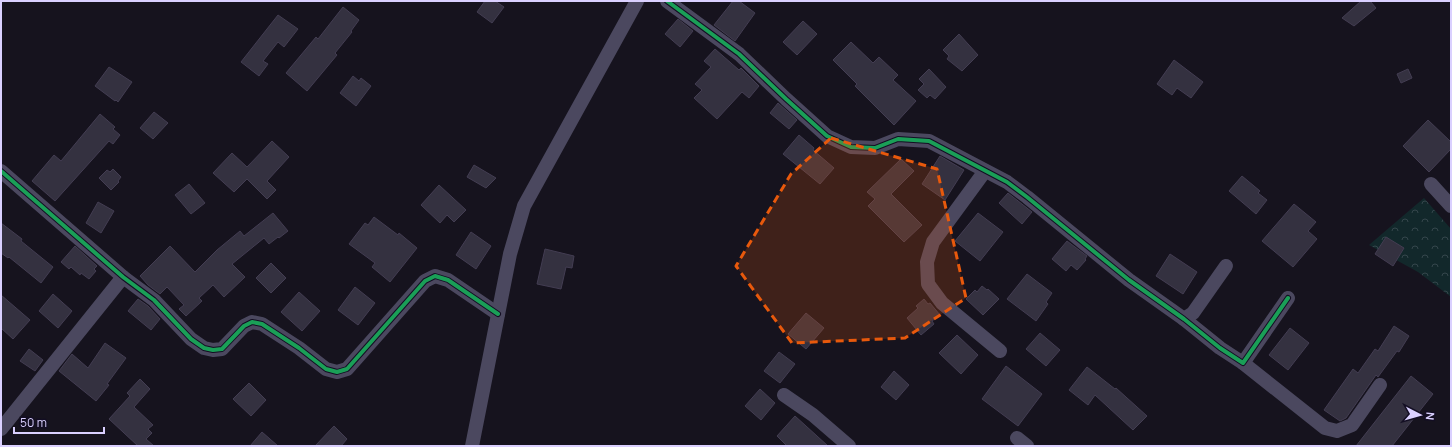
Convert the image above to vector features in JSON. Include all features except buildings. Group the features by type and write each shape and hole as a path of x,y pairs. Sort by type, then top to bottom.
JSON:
{"street":[{"path":"472,446 510,254 524,206 637,1"},
{"path":"667,1 739,54 827,136 851,148 875,148 898,140 928,141 1006,182 1027,196 1129,280 1184,319 1220,348 1243,363 1325,428 1337,431 1352,425 1380,385"},
{"path":"1,171 123,277 154,300 191,339 204,348 213,350 222,349 244,326 252,322 262,324 299,348 326,370 337,372 347,369 425,281 435,276 448,280 498,314"},
{"path":"984,171 932,242 927,262 928,284 942,303 1000,351"},
{"path":"1431,184 1451,206"},
{"path":"1184,319 1193,313 1226,266"},
{"path":"1,429 123,277"},
{"path":"1243,363 1288,298"},
{"path":"784,395 813,415 849,446"}],"highlighted area":[{"path":"831,138 937,169 966,298 905,338 792,343 736,266 791,174"}],"green space":[{"path":"1424,198 1451,229 1451,297 1418,272 1369,245"}],"cycle path":[{"path":"667,1 739,54 827,136 851,147 875,148 898,139 929,141 1007,182 1129,280 1184,319 1220,348 1243,363 1288,298"},
{"path":"1,171 123,277 154,300 191,339 204,348 213,350 222,349 244,326 252,322 262,324 299,348 326,369 337,372 347,369 425,281 435,276 448,280 498,314"}]}
